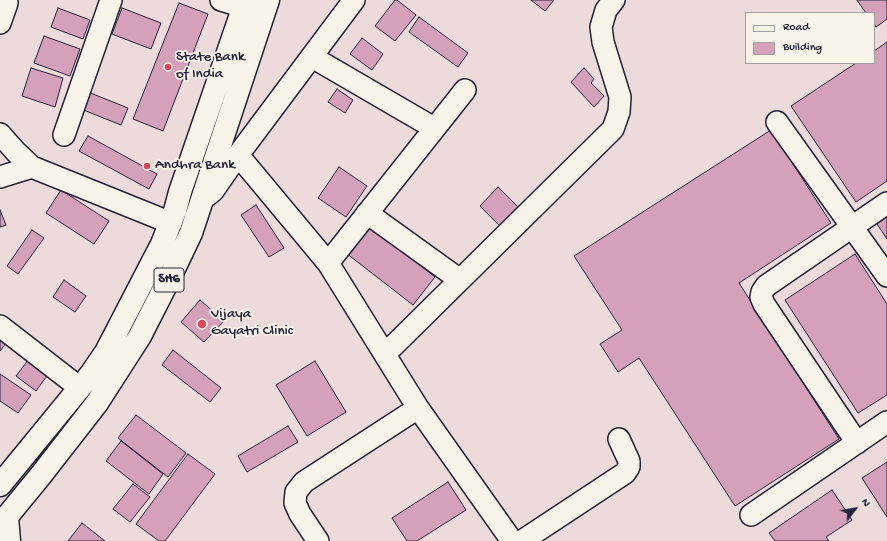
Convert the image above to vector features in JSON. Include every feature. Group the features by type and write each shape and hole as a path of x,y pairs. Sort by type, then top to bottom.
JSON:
{"main road":[{"name":"SH6","path":"3,521 97,403 140,336 191,233 268,0"},
{"name":"SH6","path":"0,486 80,388 106,352 162,244 171,223 245,4"},
{"path":"3,521 9,541"}],"street":[{"path":"64,135 111,0"},
{"path":"221,0 245,4"},
{"path":"203,196 208,196 213,191 238,155 354,0"},
{"path":"385,354 613,129 619,112 620,97 603,42 601,28 606,10 614,0"},
{"path":"0,23 7,3"},
{"path":"312,57 434,128"},
{"path":"328,263 465,90"},
{"path":"777,122 887,276"},
{"path":"0,134 16,152 32,166 171,223"},
{"path":"238,155 328,263 418,408 512,541"},
{"path":"0,176 32,166"},
{"path":"857,443 764,304 761,297 766,286 887,203"},
{"path":"367,213 460,280"},
{"path":"0,326 80,388"},
{"path":"318,541 300,514 295,502 296,492 304,482 418,408"},
{"path":"751,515 887,422"},
{"path":"522,541 625,472 629,467 629,461 619,439"}],"building":[{"path":"395,0 416,15 395,41 375,26"},
{"path":"531,0 554,0 545,11"},
{"path":"857,0 887,0 887,19 876,27 875,12 865,12"},
{"path":"179,3 208,14 163,131 133,119"},
{"path":"58,8 90,20 83,39 51,27"},
{"path":"122,8 161,23 151,49 112,34"},
{"path":"419,17 468,53 458,67 409,32"},
{"path":"44,36 80,49 70,76 34,63"},
{"path":"362,38 383,54 372,70 350,54"},
{"path":"887,42 887,181 856,202 791,106 854,64 875,64 875,50"},
{"path":"31,68 63,78 55,107 22,96"},
{"path":"584,68 594,79 591,83 604,96 594,107 571,82"},
{"path":"337,89 353,100 345,113 328,102"},
{"path":"88,92 128,108 121,125 81,109"},
{"path":"771,130 831,223 739,283 839,439 735,506 639,358 618,372 600,344 622,330 574,256"},
{"path":"88,136 157,174 149,189 79,151"},
{"path":"339,167 367,186 346,217 318,198"},
{"path":"498,187 518,207 500,226 480,206"},
{"path":"61,190 109,221 94,244 46,213"},
{"path":"256,205 284,248 269,257 241,215"},
{"path":"0,210 6,225 0,227"},
{"path":"887,217 887,239 877,224"},
{"path":"369,225 435,277 413,305 346,253"},
{"path":"32,230 44,238 18,274 7,266"},
{"path":"855,254 887,304 887,395 858,413 785,300"},
{"path":"64,280 86,296 75,312 53,297"},
{"path":"200,300 224,321 204,342 181,322"},
{"path":"0,337 7,342 0,351"},
{"path":"173,350 221,388 210,402 162,365"},
{"path":"29,359 49,373 36,391 16,376"},
{"path":"315,361 346,412 307,436 276,385"},
{"path":"0,374 31,395 18,413 0,401"},
{"path":"136,415 186,453 168,477 118,438"},
{"path":"288,426 298,442 247,472 238,456"},
{"path":"121,441 163,474 149,494 106,461"},
{"path":"188,454 215,474 165,541 159,541 136,524"},
{"path":"887,462 887,517 862,478"},
{"path":"448,482 466,510 417,541 407,541 392,518"},
{"path":"133,484 150,497 130,522 113,509"},
{"path":"832,490 852,520 826,537 829,541 775,541 769,533"},
{"path":"82,523 105,541 68,541"}],"place":[{"name":"State Bank of India","path":"168,67"},
{"name":"Andhra Bank","path":"147,166"},
{"name":"Vijaya Gayatri Clinic","path":"202,324"}]}
